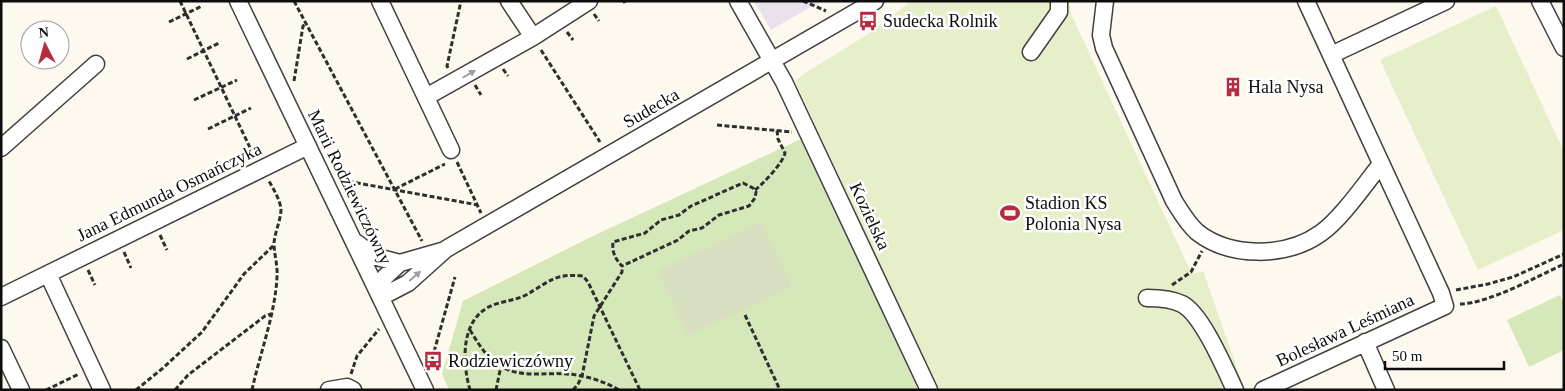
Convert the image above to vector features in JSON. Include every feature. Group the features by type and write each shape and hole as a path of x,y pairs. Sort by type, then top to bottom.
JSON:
{"street":[{"name":"Marii Rodziewiczówny","path":"238,1 424,389"},
{"path":"380,1 454,155"},
{"path":"509,1 534,37"},
{"path":"426,97 534,37 589,1"},
{"name":"Kozielska","path":"738,1 773,61 810,135 929,390"},
{"name":"Sudecka","path":"379,292 408,283 446,249 875,1"},
{"path":"1031,52 1059,12 1059,1"},
{"path":"1104,1 1102,36 1104,48 1174,201 1184,218 1195,230 1209,240 1235,248 1264,252 1283,249 1303,242 1320,234 1334,222 1381,164"},
{"path":"1306,1 1443,299"},
{"path":"1331,55 1446,1"},
{"path":"1540,1 1564,48"},
{"path":"1,148 96,64"},
{"name":"Jana Edmunda Osmańczyka","path":"1,297 308,146"},
{"path":"354,240 373,256 400,263"},
{"name":"Sudecka","path":"379,292 386,276 400,263 446,249"},
{"path":"48,274 102,390"},
{"path":"1147,298 1161,298 1182,304 1198,319 1235,390"},
{"name":"Bolesława Leśmiana","path":"1263,390 1365,342 1443,299"},
{"path":"1365,342 1386,390"},
{"path":"1,348 21,390"},
{"path":"329,390 350,388"}],"path":[{"path":"180,1 234,116 280,204 281,211 275,232 274,245 277,276 271,314 252,390"},
{"path":"294,1 422,241"},
{"path":"457,81 447,66 461,1"},
{"path":"803,1 827,11"},
{"path":"169,22 202,6"},
{"path":"283,97 293,90 303,26 306,24"},
{"path":"534,37 600,142"},
{"path":"186,59 220,43"},
{"path":"194,100 237,80"},
{"path":"208,129 251,108"},
{"path":"717,125 810,135"},
{"path":"754,190 764,182 786,153 778,139 777,130"},
{"path":"394,190 454,155 487,225"},
{"path":"336,179 478,205"},
{"path":"743,184 746,184 756,192 755,198 749,206 719,215 702,228 689,231 678,240 622,266 616,261 612,250 613,242 645,233 661,220 679,215 691,206 743,184"},
{"path":"1172,285 1191,272 1209,240"},
{"path":"136,390 202,332 244,274 274,245"},
{"path":"1443,299 1513,277 1564,254"},
{"path":"1443,299 1472,304 1564,264"},
{"path":"573,390 582,376 594,316 599,305 622,272 622,266"},
{"path":"470,390 464,357 470,329 475,318 492,305 525,295 555,278 566,275 583,276 588,282 640,390"},
{"path":"424,389 455,277"},
{"path":"175,390 188,375 264,316 271,314"},
{"path":"746,315 780,390"},
{"path":"350,388 357,356 379,329"},
{"path":"470,329 489,357 500,366 512,371 530,374 582,376 619,390"},
{"path":"496,390 500,366"},
{"path":"46,390 92,368"}],"shaded area":[{"path":"754,1 822,1 771,30"}],"green space":[{"name":"Stadion KS Polonia Nysa","path":"911,1 1069,1 1071,14 1190,270 1192,274 1203,271 1241,379 1219,390 938,390 795,81 865,36"},
{"path":"1496,6 1564,152 1564,230 1478,270 1380,60"},
{"path":"803,138 918,390 449,390 442,374 463,301 591,237"},
{"path":"762,222 792,287 688,335 658,271"},
{"path":"1560,295 1564,304 1564,350 1529,367 1507,320"}],"place":[{"name":"Sudecka Rolnik","path":"868,21"},
{"name":"Hala Nysa","path":"1233,87"},
{"name":"Stadion KS Polonia Nysa","path":"1010,213"},
{"name":"Rodziewiczówny","path":"433,361"}]}
